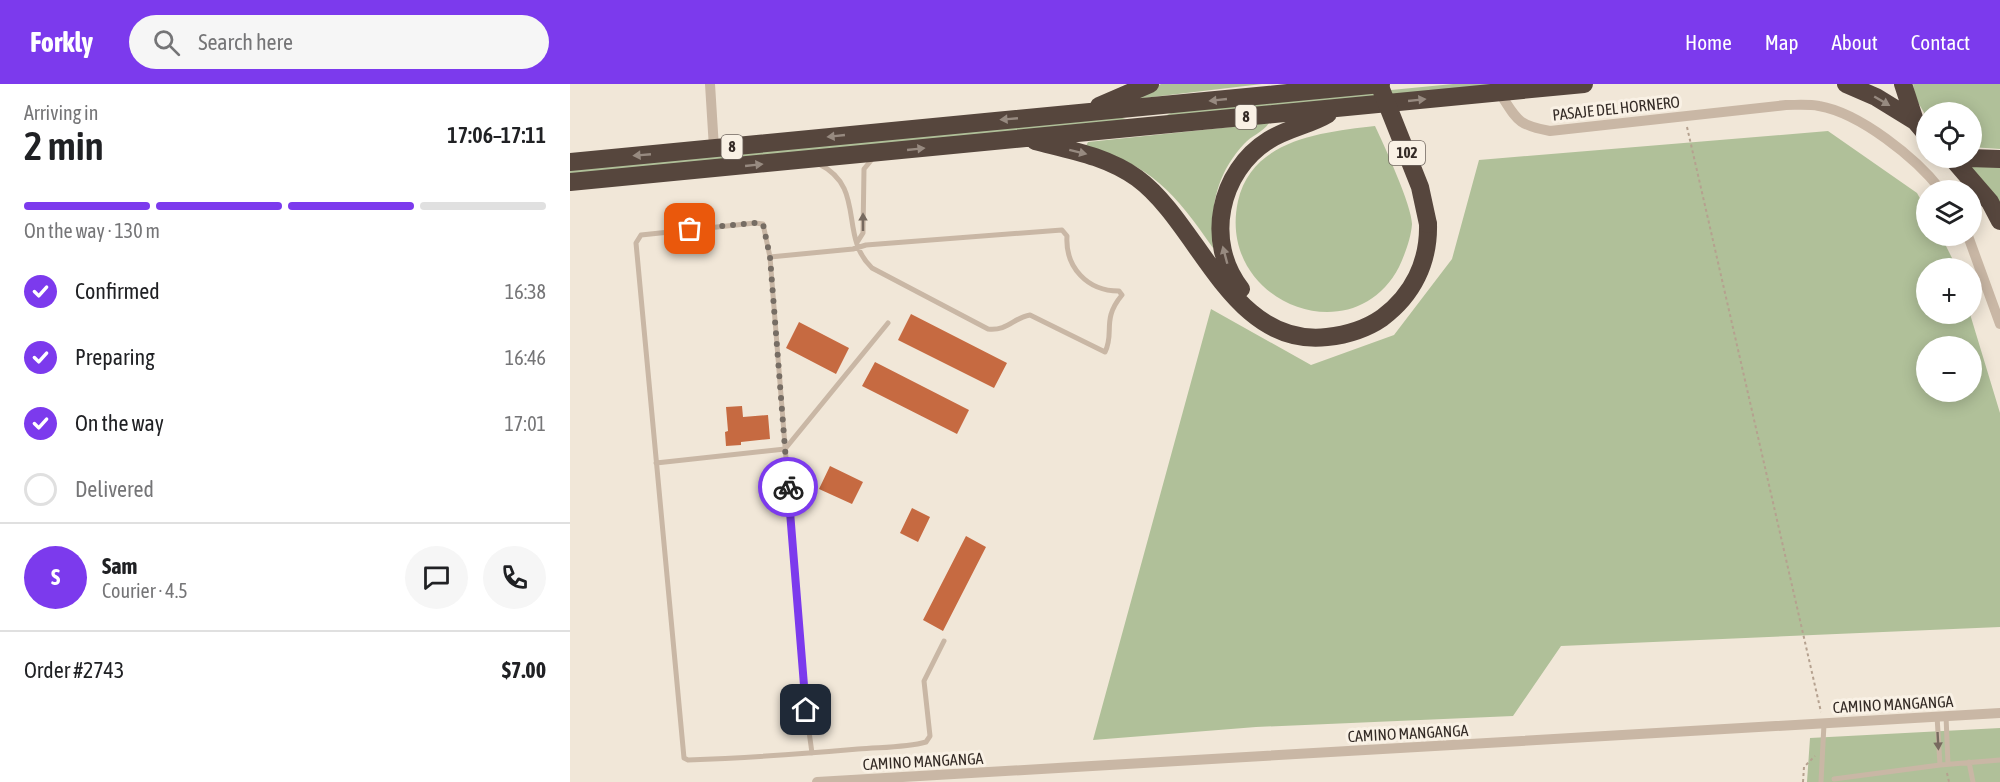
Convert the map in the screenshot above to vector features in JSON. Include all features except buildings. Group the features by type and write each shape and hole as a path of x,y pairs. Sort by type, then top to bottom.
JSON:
{"highway":[{"path":"1088,112 1150,84"},
{"name":"102","path":"1369,84 1422,224"},
{"name":"8","path":"570,162 1380,84"},
{"name":"102","path":"1380,84 1422,193 1422,224"},
{"name":"8","path":"570,182 1584,84"},
{"path":"1846,84 1876,98 1916,124"},
{"path":"1903,84 1916,117"},
{"path":"1338,108 1319,120 1270,139 1242,164 1233,177 1221,208 1220,230 1229,271 1239,287 1254,303 1276,319 1303,328 1329,330 1356,322 1384,302 1397,287 1408,270 1422,224"},
{"path":"1021,138 1106,160 1137,178 1165,204 1227,288 1243,305 1259,319 1280,330 1297,335 1318,338 1337,336 1368,326 1392,310 1417,278 1428,242 1422,224"},
{"path":"1982,158 2000,159"},
{"path":"1961,168 1990,202 2000,221"}],"street":[{"path":"710,84 714,148"},
{"name":"PASAJE DEL HORNERO","path":"1499,92 1519,122 1550,131 1786,105 1820,106 1848,117 1883,136 1933,180"},
{"path":"1152,106 1154,126"},
{"path":"1972,246 2000,324"},
{"name":"CAMINO MANGANGA","path":"817,782 2000,713"}],"lane":[{"path":"858,244 863,233 864,170 878,153"},
{"path":"770,257 858,244 1062,230 1067,236 1066,250 1074,270 1092,285 1110,291 1119,291 1122,295 1108,318 1108,345 1105,352 1030,315 1023,316 998,330 988,329 872,268 866,262 858,244 852,234 849,203 843,182 830,169 809,159"},
{"path":"812,753 806,710 770,257 763,224 641,235 636,243 684,758 688,760 726,759 812,753 926,742 930,736 924,681 944,641"},
{"path":"656,463 785,449 888,323"},
{"path":"1941,716 1948,764"},
{"path":"1940,765 1941,716"},
{"path":"1821,782 1824,723"},
{"path":"1834,778 2000,760"},
{"path":"1969,762 1973,782"}],"path":[{"path":"1684,115 1824,723"},
{"path":"1803,782 1804,767 1823,747"}],"green space":[{"path":"1161,84 1262,84 1127,100"},
{"path":"1453,84 1535,84 1177,118 1167,115 1175,111"},
{"path":"1913,84 2000,84 2000,149 1982,148 1982,102 1918,102"},
{"path":"1118,117 1126,119 1118,123 570,175 570,169"},
{"path":"1269,123 1244,144 1227,167 1221,180 1214,205 1213,248 1186,212 1160,184 1128,162 1086,146 1088,142"},
{"path":"1375,126 1397,175 1411,215 1410,235 1399,267 1378,294 1351,308 1322,312 1293,305 1267,290 1247,266 1237,236 1238,201 1246,180 1258,164 1292,142 1312,136"},
{"path":"1828,131 1916,192 1916,246 1946,246 1952,258 1916,258 1916,324 1973,324 1977,336 1916,336 1916,402 1982,402 1982,354 2000,413 2000,627 1561,646 1513,716 1256,727 1093,740 1211,309 1311,365 1394,335 1452,259 1479,160"},
{"path":"1982,163 2000,164 2000,209 1982,185 1982,180 1978,180 1970,169 1982,168"},
{"path":"2000,728 2000,782 1807,782 1810,738"}],"way so far":[{"path":"690,229 763,224 770,257 788,487"}],"route":[{"path":"788,487 806,710"}]}
